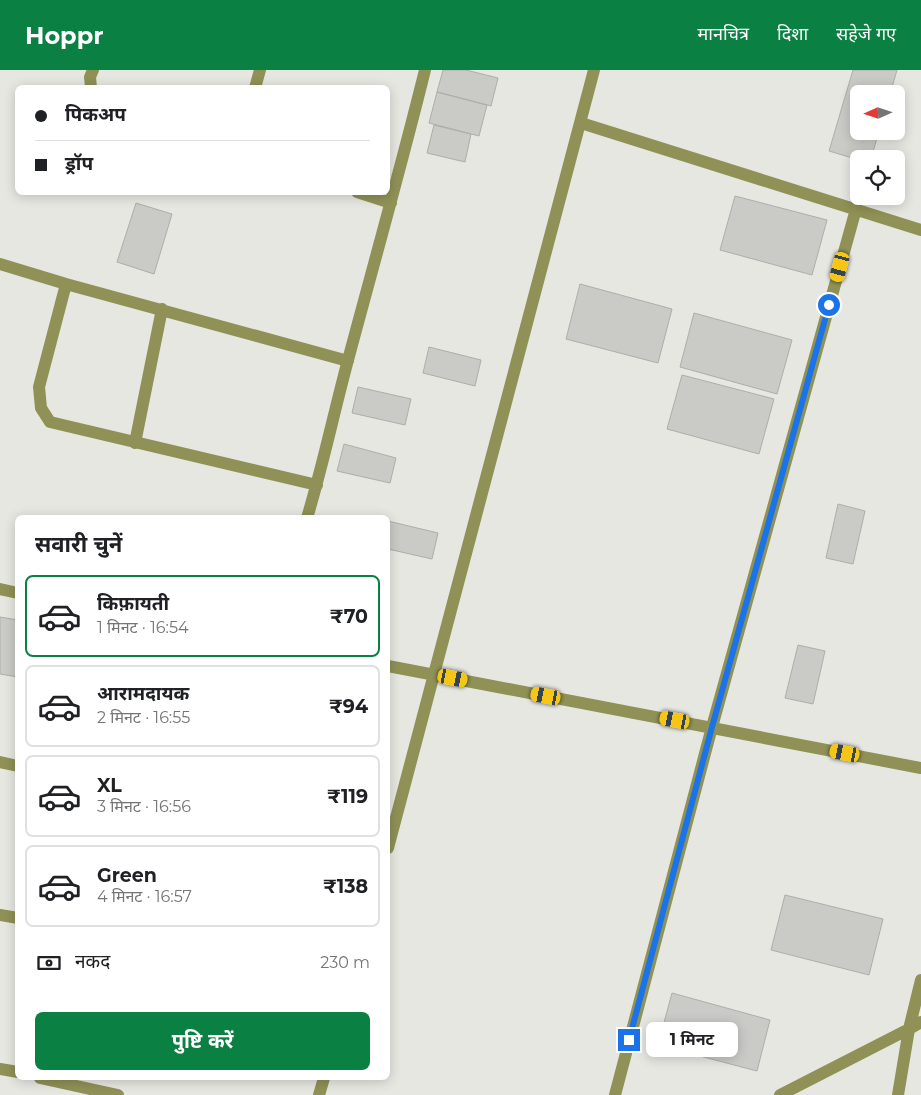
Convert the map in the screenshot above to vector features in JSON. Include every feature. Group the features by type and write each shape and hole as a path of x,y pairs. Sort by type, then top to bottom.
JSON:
{"street":[{"path":"91,85 90,78 93,70"},
{"path":"256,85 260,70"},
{"path":"308,515 425,70"},
{"path":"390,841 594,70"},
{"path":"581,123 921,230"},
{"path":"366,195 391,203"},
{"path":"614,1095 712,727 856,210"},
{"path":"0,264 66,284 348,361"},
{"path":"66,284 39,387 41,408 50,422 317,485"},
{"path":"135,442 162,309"},
{"path":"0,590 15,592"},
{"path":"390,666 921,768"},
{"path":"0,762 15,765"},
{"path":"0,915 15,918"},
{"path":"898,1095 908,1029 921,980"},
{"path":"780,1095 921,1022"},
{"path":"0,1069 15,1072"},
{"path":"49,1080 118,1095"},
{"path":"319,1095 323,1080"}],"building":[{"path":"443,70 466,70 498,78 491,106 437,92"},
{"path":"853,70 897,70 893,85 850,85 850,140 876,140 874,150 850,150 850,157 829,151"},
{"path":"437,92 487,105 479,136 429,123"},
{"path":"434,125 471,134 465,162 427,153"},
{"path":"735,196 827,220 812,275 720,250"},
{"path":"136,203 172,214 154,274 117,262"},
{"path":"580,284 672,309 658,363 566,339"},
{"path":"694,313 792,340 777,394 680,367"},
{"path":"429,347 481,360 475,386 423,373"},
{"path":"682,375 774,399 759,454 667,429"},
{"path":"358,387 411,399 405,425 352,413"},
{"path":"344,444 396,458 390,483 337,471"},
{"path":"838,504 865,511 853,564 826,558"},
{"path":"390,521 438,533 432,559 390,549"},
{"path":"0,617 15,620 15,676 0,674"},
{"path":"798,645 825,651 813,704 785,698"},
{"path":"785,895 883,919 869,975 771,950"},
{"path":"672,993 770,1020 757,1071 658,1045"}],"route":[{"path":"629,1040 712,727 829,305"}]}
